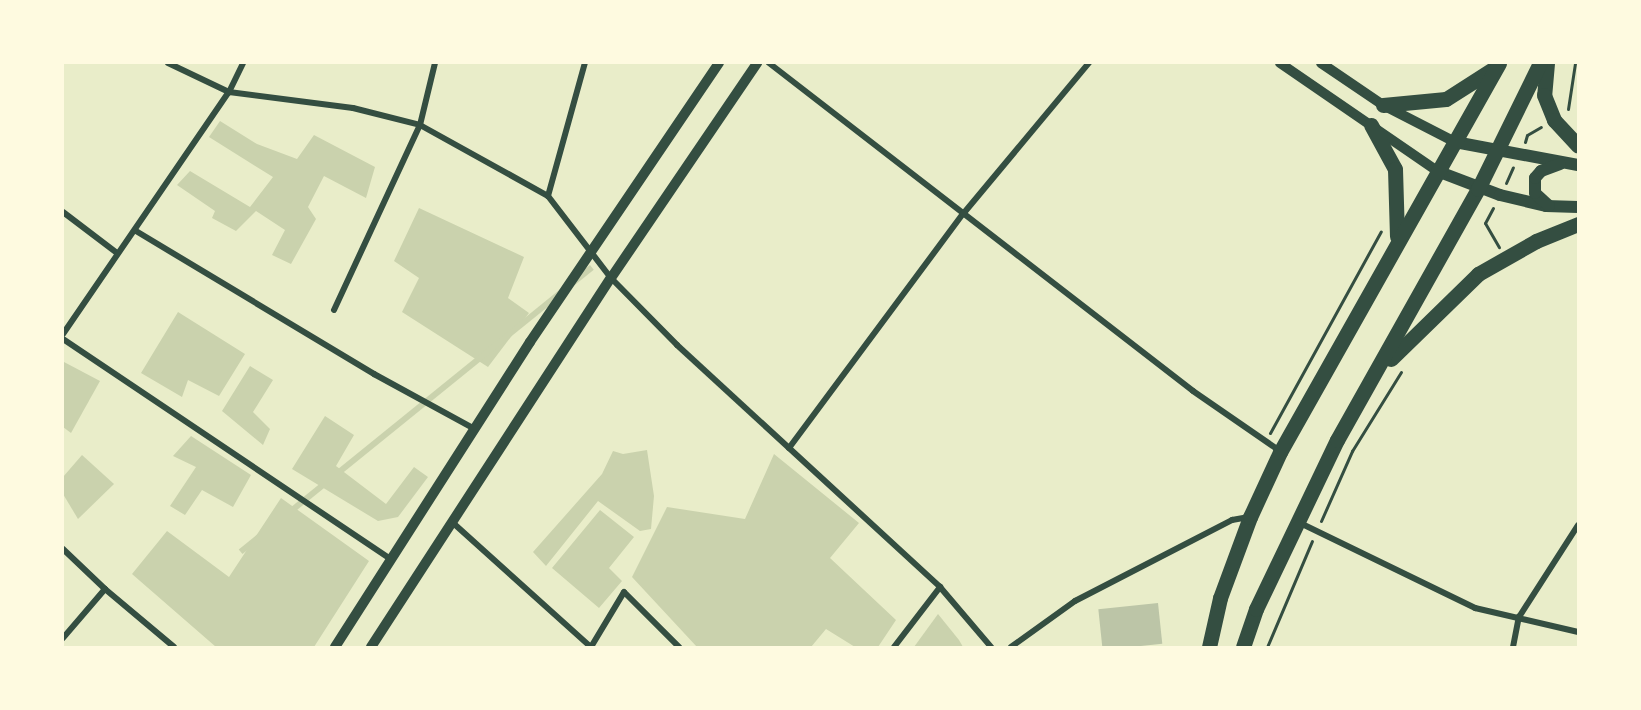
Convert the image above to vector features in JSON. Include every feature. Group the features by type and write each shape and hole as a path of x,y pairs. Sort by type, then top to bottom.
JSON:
{"highway":[{"path":"1243,647 1296,522 1337,440 1377,374 1478,189 1540,63"},
{"path":"1547,63 1544,95 1554,120 1578,146"},
{"path":"1383,105 1446,99 1499,64"},
{"path":"1209,647 1220,598 1250,517 1280,452 1397,239 1499,64"},
{"path":"1371,125 1395,169 1397,239"},
{"path":"1377,374 1479,274 1536,241 1578,224"}],"main road":[{"path":"1455,142 1496,153 1578,165"},
{"path":"1551,207 1535,193 1535,178 1541,171 1562,164"},
{"path":"1437,171 1478,189 1551,207 1578,207"}],"street":[{"path":"168,63 229,92 353,108 420,125 548,196 611,278 789,448 940,587 990,647"},
{"path":"63,334 117,253 136,231 229,92 243,63"},
{"path":"334,310 420,125 435,63"},
{"path":"548,196 585,63"},
{"path":"335,647 590,251 719,63"},
{"path":"371,647 611,278 757,63"},
{"path":"769,63 1193,391 1280,452"},
{"path":"789,448 963,214 1089,63"},
{"path":"1280,63 1437,171"},
{"path":"1321,63 1383,105 1455,142"},
{"path":"63,212 117,253"},
{"path":"136,231 374,374 475,429"},
{"path":"63,339 391,559"},
{"path":"1011,647 1075,601 1232,520 1250,517"},
{"path":"452,522 591,647 624,592 679,647"},
{"path":"1296,522 1475,608 1578,632"},
{"path":"1513,647 1519,617 1578,525"},
{"path":"63,549 105,589 174,647"},
{"path":"894,647 940,587"},
{"path":"63,638 105,589"}],"green space":[{"path":"220,121 257,144 297,159 314,135 375,167 366,198 324,176 308,207 316,219 291,264 272,255 285,230 256,211 236,231 212,218 215,211 177,185 190,171 250,207 273,177 209,137"},
{"path":"419,208 524,257 508,298 529,313 488,367 402,312 419,278 394,261"},
{"path":"590,265 594,270 243,554 239,549"},
{"path":"178,312 245,354 219,396 188,380 182,397 141,373"},
{"path":"64,362 100,381 71,433 63,427"},
{"path":"250,366 273,380 253,412 270,429 263,445 222,411"},
{"path":"325,416 354,435 336,466 386,504 414,467 428,477 398,517 378,521 292,469"},
{"path":"191,436 251,475 233,507 202,490 185,515 170,506 196,467 173,456"},
{"path":"647,450 654,496 651,529 640,531 598,501 546,566 533,552 602,474 613,451 623,454"},
{"path":"774,454 859,523 830,558 896,620 878,647 855,647 826,629 811,647 697,647 632,577 667,507 745,519"},
{"path":"82,455 114,484 78,519 63,494 63,477"},
{"path":"281,498 369,561 314,647 216,647 132,574 167,531 229,577"},
{"path":"600,510 634,537 609,568 622,581 599,608 552,568"},
{"path":"938,614 959,640 963,647 914,647"}],"building":[{"path":"1158,603 1162,644 1102,647 1098,609"}]}
